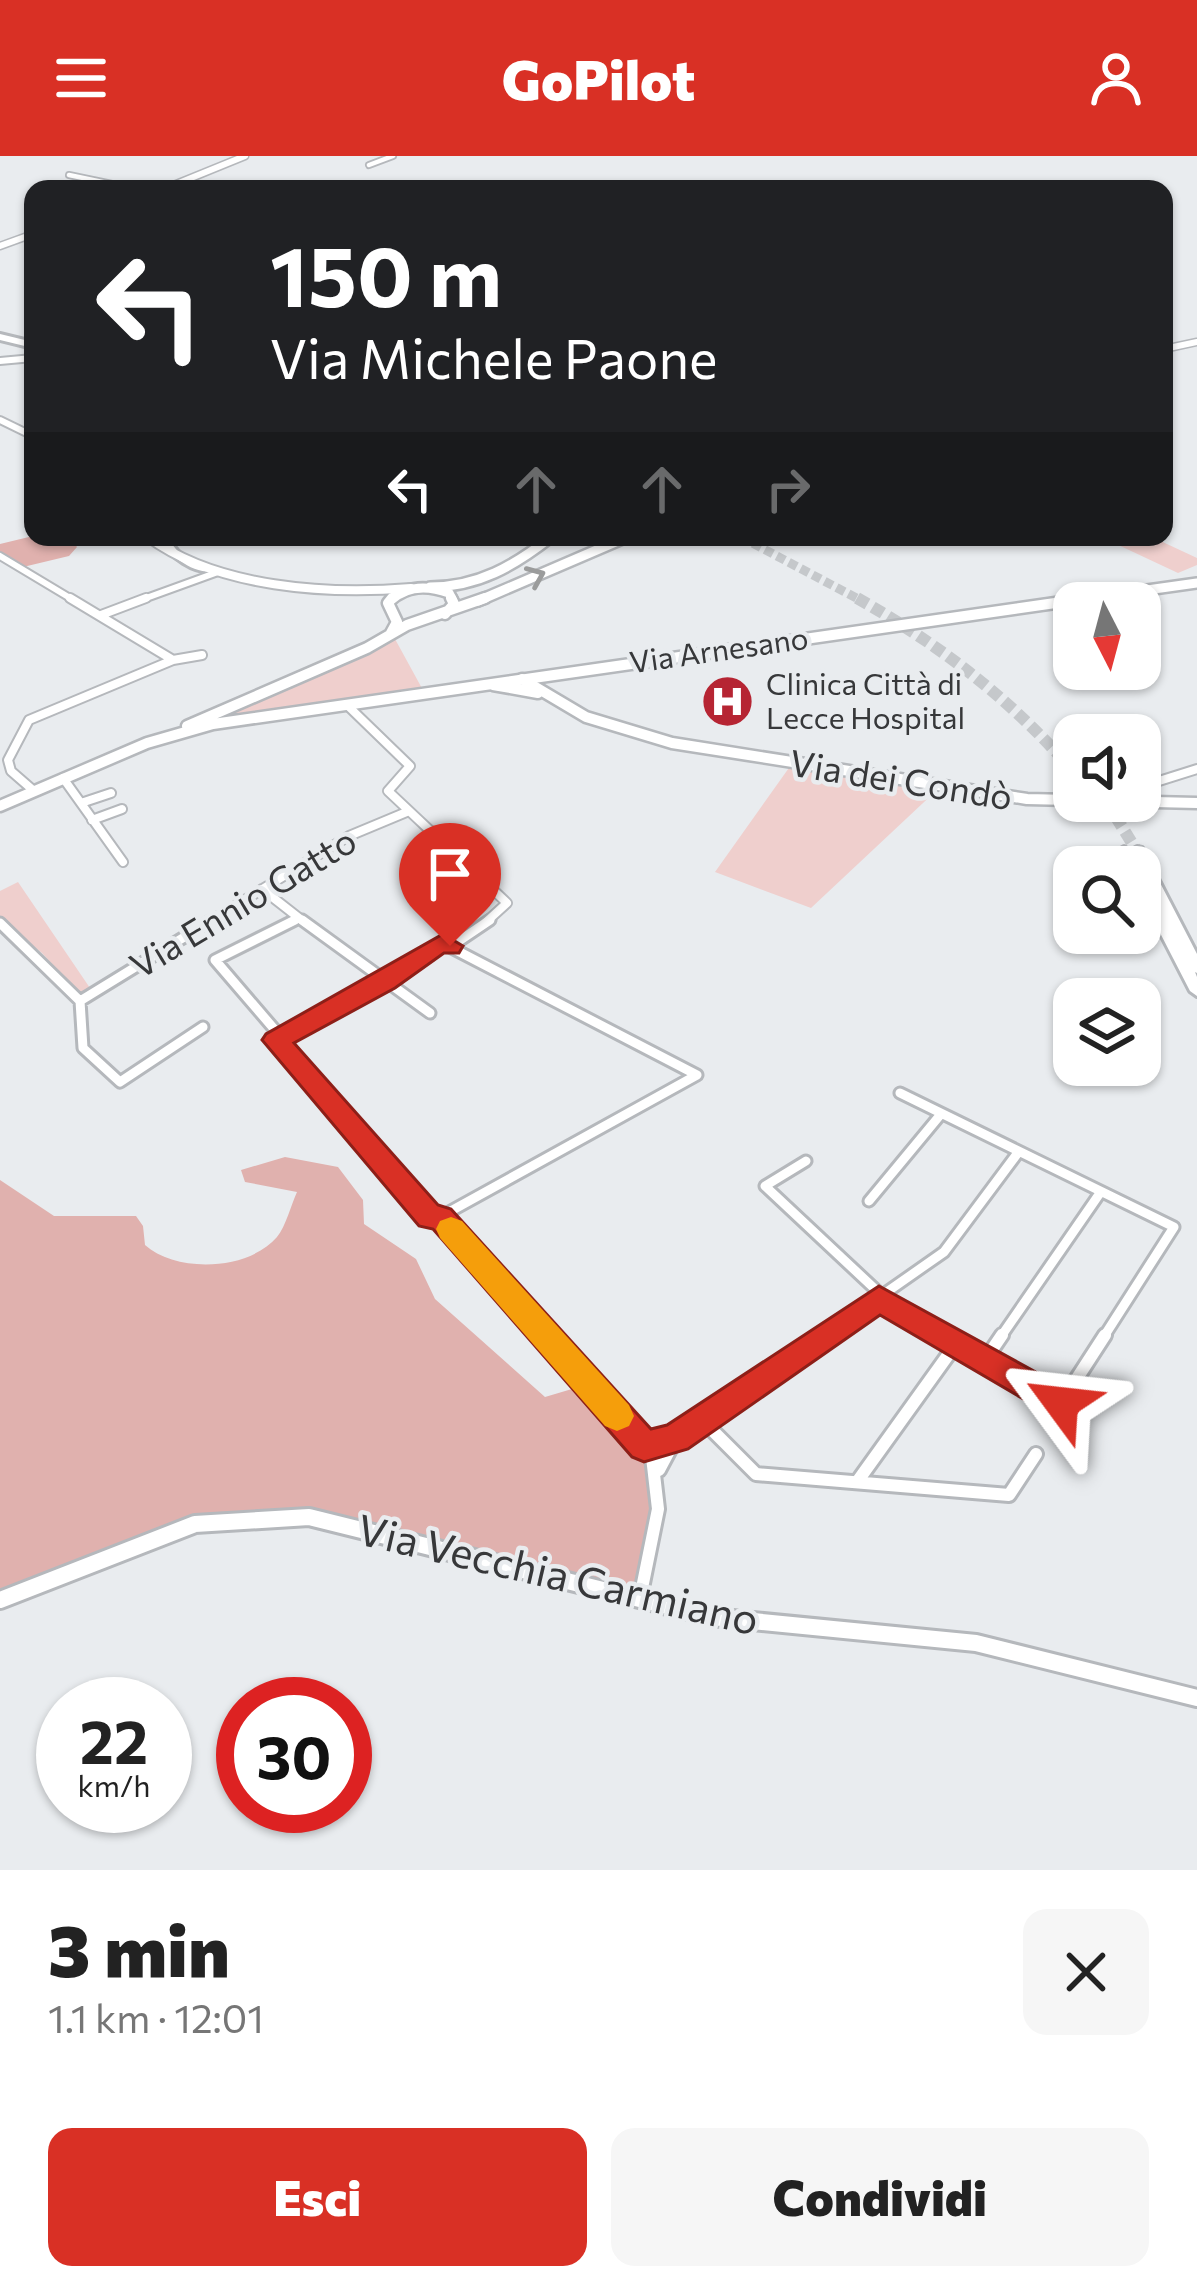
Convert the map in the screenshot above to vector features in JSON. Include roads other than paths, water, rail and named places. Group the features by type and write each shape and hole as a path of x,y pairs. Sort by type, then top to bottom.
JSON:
{"highway":[{"path":"168,546 176,556 216,571"},
{"path":"1161,907 1197,968"},
{"path":"1161,922 1197,991"}],"main road":[{"path":"186,180 245,156"},
{"path":"388,637 398,624 391,610 393,596 412,588 472,584 540,546"},
{"path":"0,806 212,719 424,620 606,546"},
{"name":"Via Arnesano","path":"212,719 346,705 1197,583"},
{"path":"430,587 452,596 453,608 444,614"},
{"path":"391,610 424,620"},
{"path":"232,706 231,717 241,719"}],"street":[{"path":"369,165 393,156"},
{"path":"70,175 94,180"},
{"path":"159,546 172,556 216,571 370,594 391,610"},
{"path":"0,556 173,660"},
{"path":"101,615 216,571"},
{"path":"349,589 412,588"},
{"path":"34,790 11,771 8,760 29,720 173,660 202,655"},
{"path":"545,695 541,685 553,675"},
{"name":"Via dei Condò","path":"522,679 523,686 586,717 672,742 980,793 1053,799"},
{"name":"Via dei Condò","path":"483,685 545,695"},
{"path":"346,705 410,766 387,788 507,904 450,946"},
{"path":"1161,781 1197,770"},
{"path":"63,778 123,862"},
{"path":"80,803 111,793"},
{"name":"Via dei Condò","path":"1161,803 1197,803"},
{"path":"92,820 122,809"},
{"name":"Via Ennio Gatto","path":"80,1001 349,836 410,811"},
{"path":"262,889 430,1013"},
{"path":"280,1037 215,960 299,918"},
{"path":"0,923 80,1001 83,1048 120,1082 203,1027"},
{"path":"443,942 450,946 697,1076 440,1217 430,1217 276,1040 443,942"},
{"path":"806,1161 764,1186 877,1290 879,1299 1061,1403 1174,1227 900,1093"},
{"path":"869,1202 941,1114"},
{"path":"644,1446 676,1438 944,1252 1017,1154"},
{"path":"986,1360 1100,1193"},
{"path":"440,1217 644,1446 658,1471"},
{"path":"857,1482 956,1344"},
{"path":"702,1420 755,1474 1009,1495 1036,1454"},
{"path":"640,1598 655,1526 658,1471 676,1438"},
{"name":"Via Vecchia Carmiano","path":"0,1600 195,1524 309,1517 712,1617 976,1643 1197,1698"}],"tunnel":[{"path":"758,546 861,600"},
{"path":"857,598 861,600"},
{"path":"861,600 973,676 1053,750"},
{"path":"1119,822 1134,846"}],"place":[{"name":"Clinica Città di Lecce Hospital","path":"727,702"}]}
